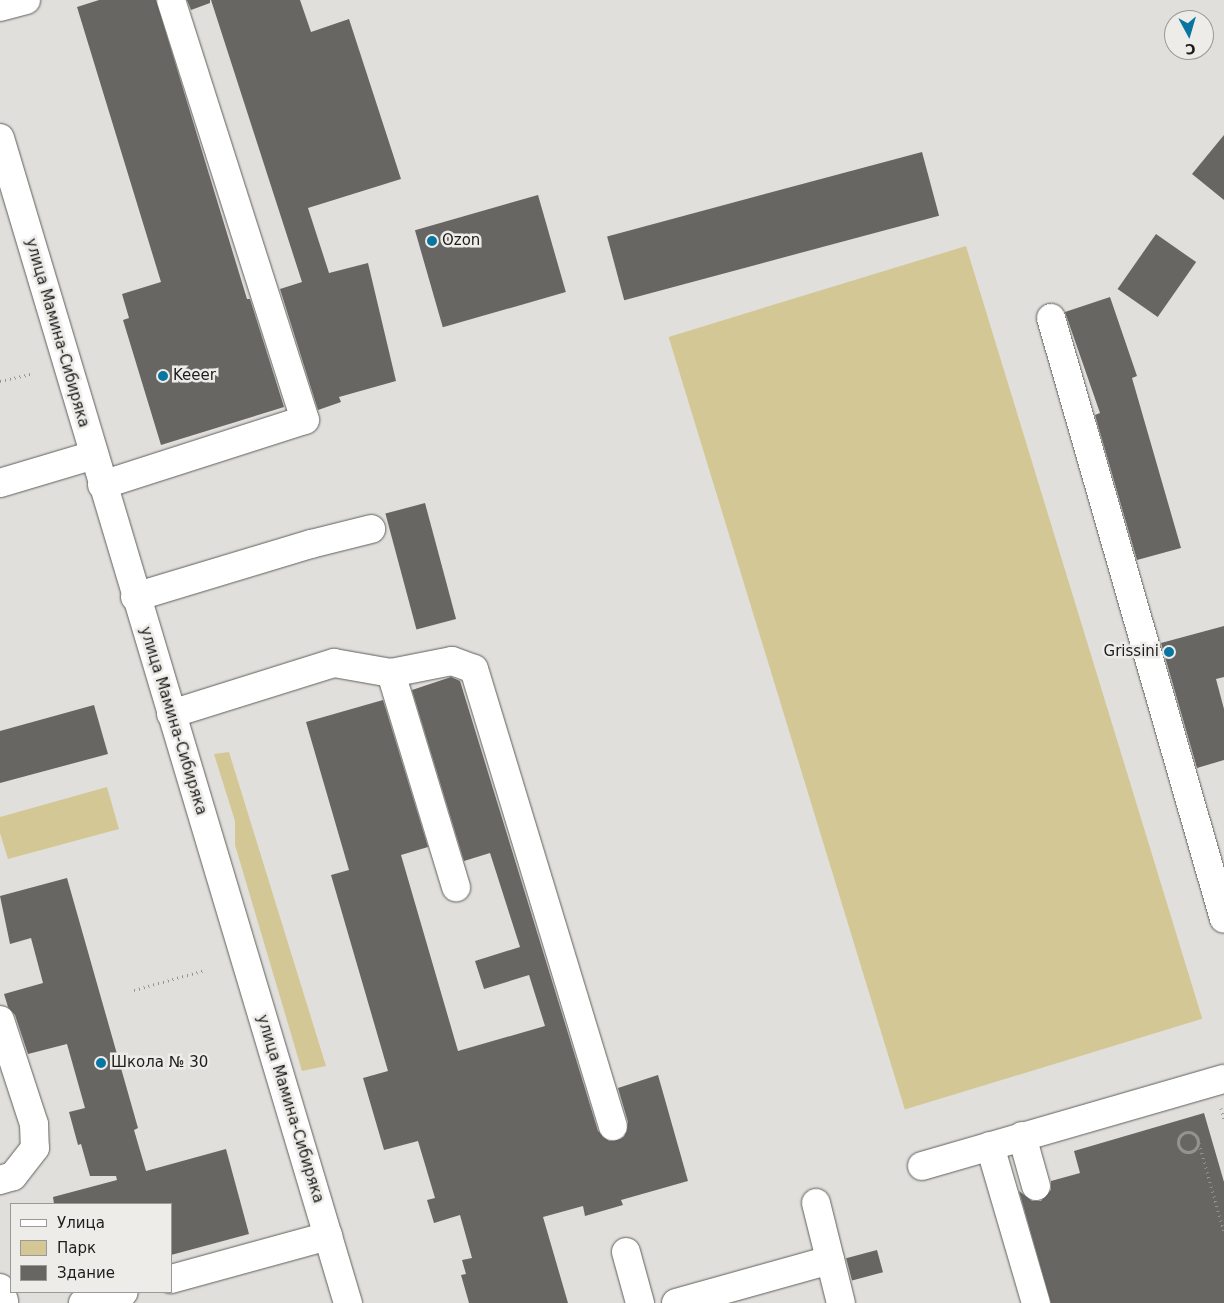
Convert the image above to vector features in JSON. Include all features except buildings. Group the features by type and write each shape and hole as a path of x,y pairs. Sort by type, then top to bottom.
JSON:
{"main road":[{"path":"0,7 26,0"},
{"path":"102,485 305,420 171,0"},
{"name":"улица Мамина-Сибиряка","path":"0,138 135,597 348,1303"},
{"path":"1051,318 1224,919"},
{"path":"0,483 94,455"},
{"path":"135,597 312,544 371,529"},
{"path":"170,714 334,663 391,673 452,661 474,669 613,1126"},
{"path":"391,673 456,887"},
{"path":"0,1020 34,1124 35,1148 13,1176 0,1180"},
{"path":"922,1166 1022,1136 1221,1090"},
{"path":"1022,1136 1036,1186"},
{"path":"990,1146 1036,1303"},
{"path":"816,1204 841,1303"},
{"path":"172,1279 328,1236"},
{"path":"626,1252 640,1303"},
{"path":"676,1303 830,1260"},
{"path":"83,1303 120,1293"}],"path":[{"path":"0,381 30,374"},
{"path":"134,990 205,970"},
{"path":"1221,1090 1224,1119"},
{"path":"1199,1144 1196,1149 1184,1152 1178,1141 1180,1136 1192,1132 1199,1144 1224,1232"}],"green space":[{"path":"966,246 1202,1019 905,1110 669,337"},
{"path":"229,752 326,1066 302,1071 235,845 235,821 214,754"},
{"path":"107,787 119,829 8,859 0,833 0,817"}],"place":[{"name":"Ozon","path":"432,241"},
{"name":"Keeer","path":"163,376"},
{"name":"Grissini","path":"1169,652"},
{"name":"Школа № 30","path":"101,1063"}]}
